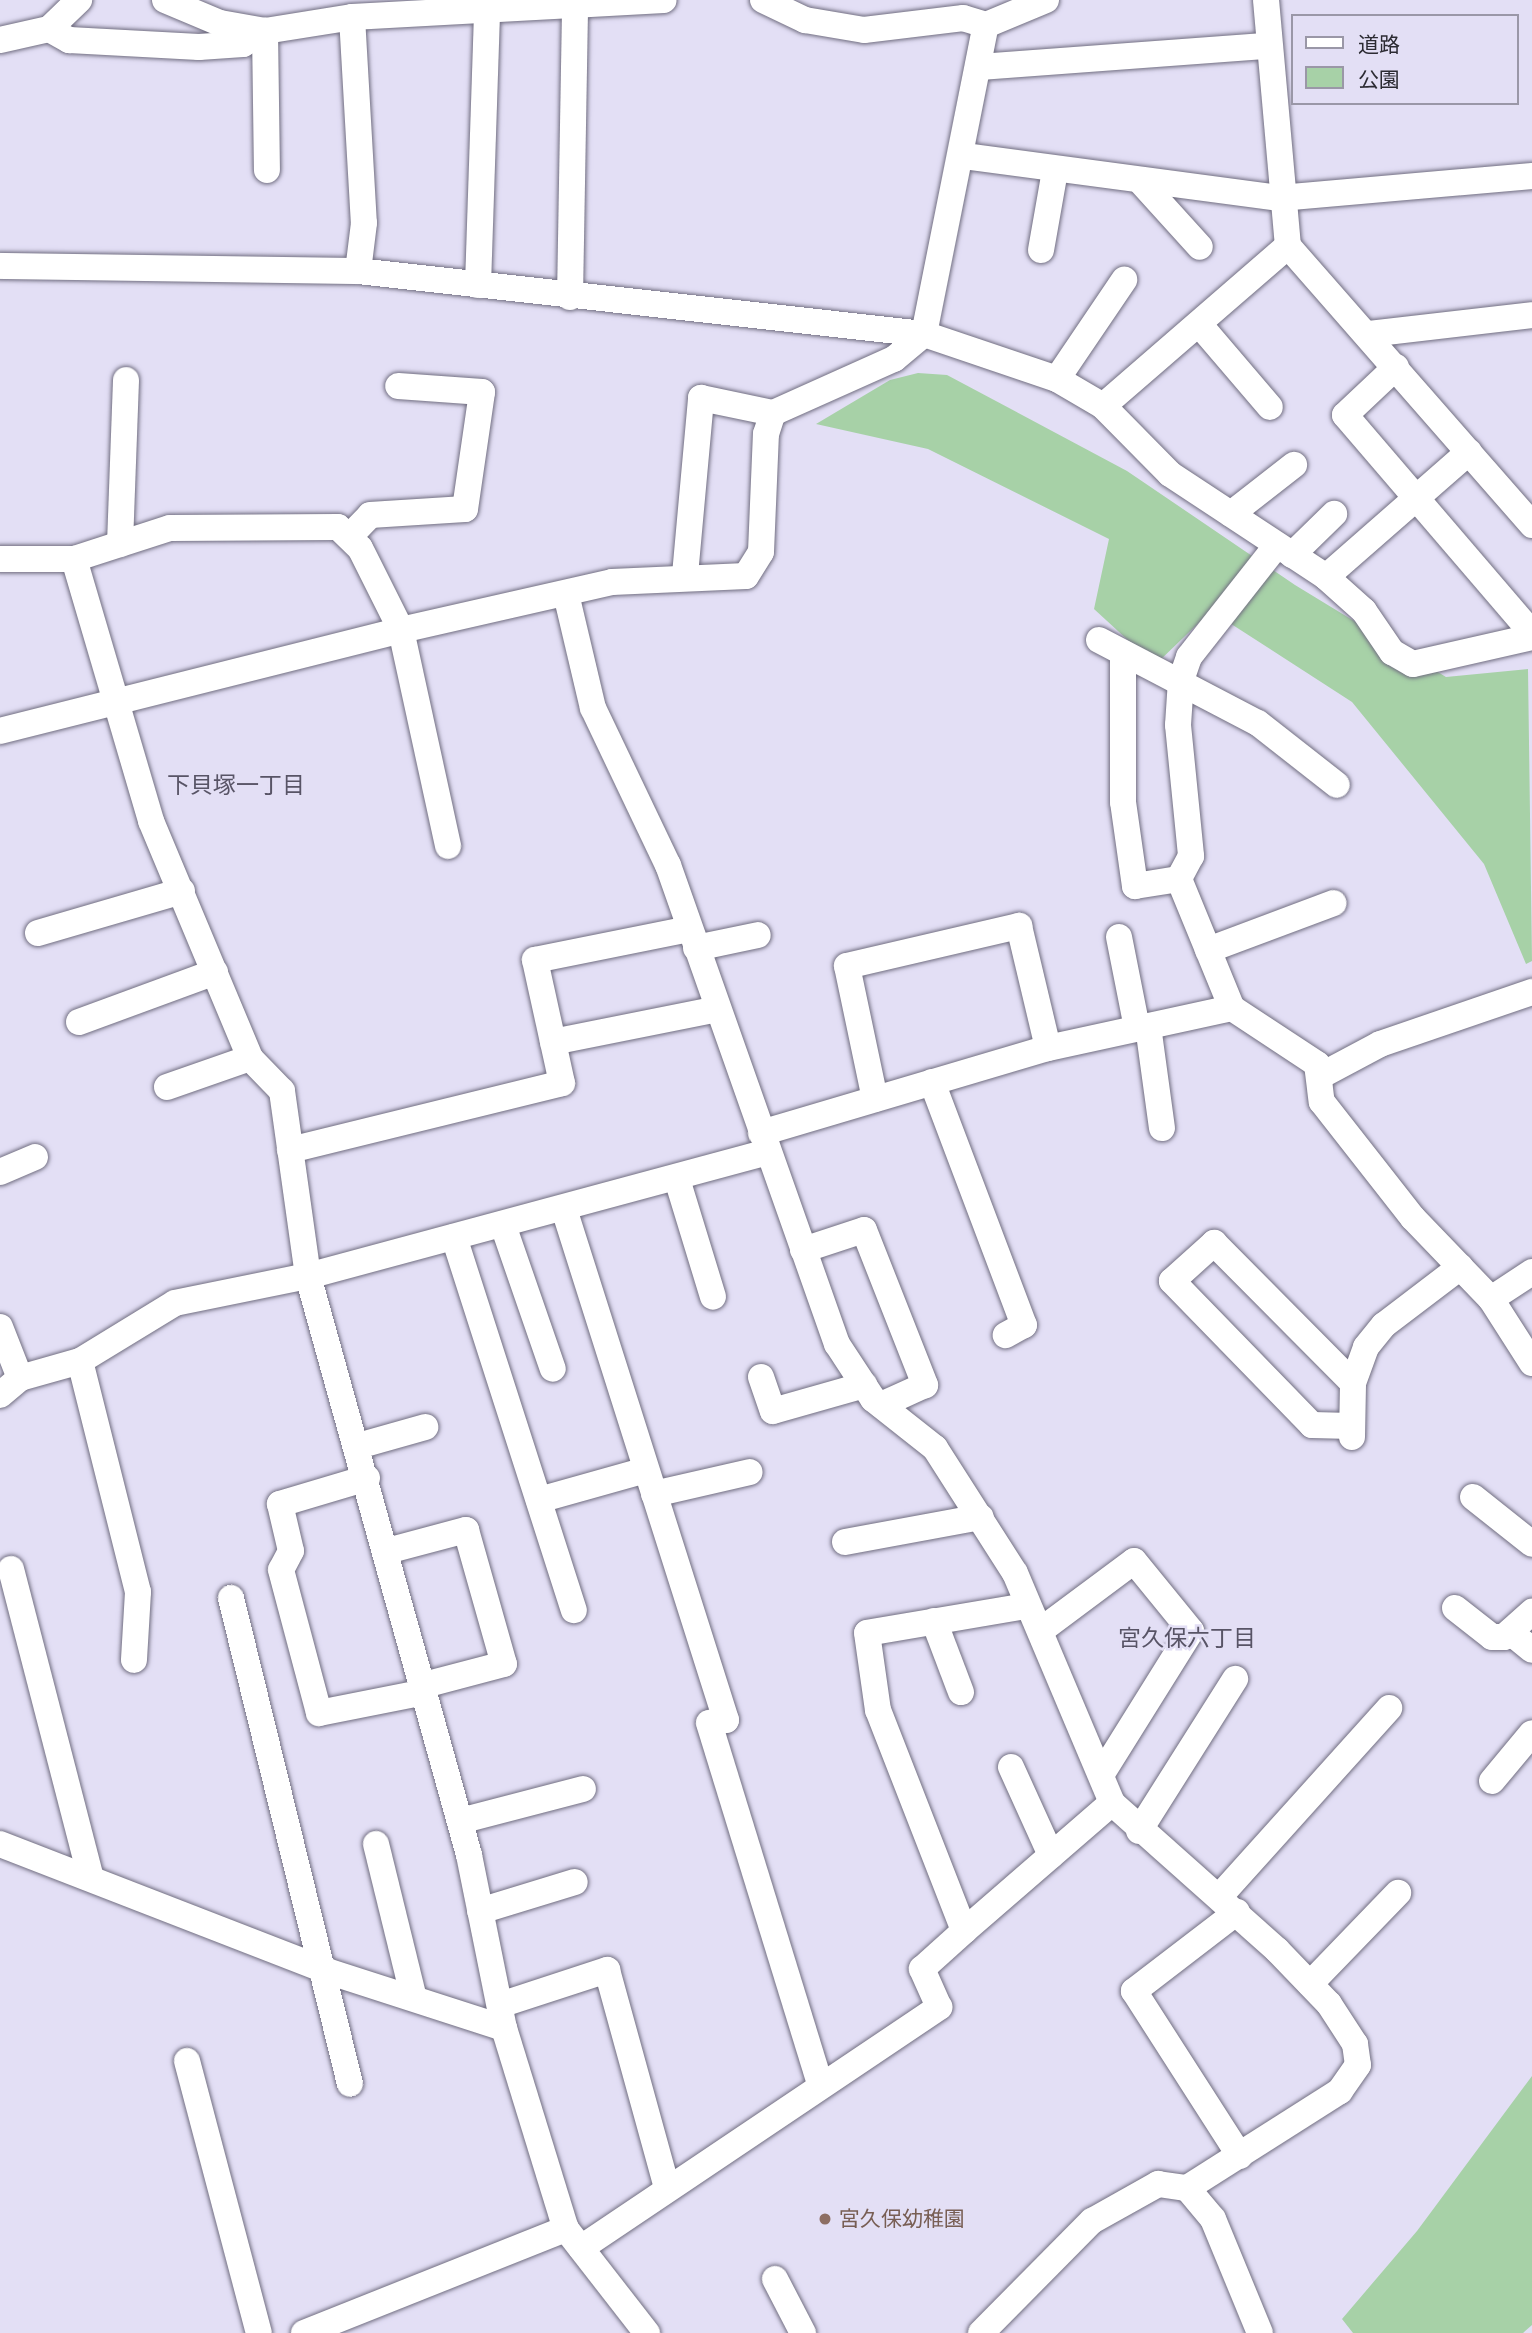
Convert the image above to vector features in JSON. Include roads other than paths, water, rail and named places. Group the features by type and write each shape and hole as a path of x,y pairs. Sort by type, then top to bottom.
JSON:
{"street":[{"path":"49,29 79,0"},
{"path":"165,0 220,23 265,31 352,17 664,0"},
{"path":"763,0 805,20 864,30 963,18 986,25 1046,0"},
{"path":"1266,0 1280,198 1288,246 1369,334 1532,525"},
{"path":"570,297 575,6"},
{"path":"478,285 487,9"},
{"path":"352,17 364,223 358,271"},
{"path":"685,575 701,398 774,413 894,359 924,334 964,156 986,25"},
{"path":"0,40 49,29 91,43 199,47 243,44 265,31"},
{"path":"265,31 267,170"},
{"path":"979,67 1268,46"},
{"path":"964,156 1142,183 1280,198 1532,176"},
{"path":"1041,250 1055,171"},
{"path":"1142,183 1200,247"},
{"path":"1103,406 1288,246"},
{"path":"0,266 358,271 570,297 924,334 1057,379 1103,406 1170,474 1326,577 1364,611 1392,652 1413,664 1532,635 1417,496 1345,415 1396,367"},
{"path":"1057,379 1124,280"},
{"path":"1369,334 1532,315"},
{"path":"1199,324 1270,407"},
{"path":"120,544 126,380"},
{"path":"349,537 370,515 465,509 482,392 398,386"},
{"path":"0,731 401,630 566,594 685,575 746,576 761,552 766,434 774,413"},
{"path":"1326,577 1469,452"},
{"path":"1231,514 1294,465"},
{"path":"1334,514 1285,550 1189,657 1181,684 1178,725 1191,856 1179,879 1232,1008 1317,1064 1322,1075 1322,1102 1460,1267 1491,1299 1532,1363"},
{"path":"0,558 74,559 170,528 338,527 349,537 401,630 448,846"},
{"path":"74,559 114,703 151,821 250,1058 282,1091 308,1276 367,1478 460,1821 502,2016 574,2239 647,2333"},
{"path":"566,594 593,708 640,796 837,1344 873,1395 935,1448 1016,1573 1026,1606 1040,1631 1103,1772 1112,1802 1139,1831 1229,1904 1310,1984 1355,2044 1358,2065 1339,2091 1187,2188 1158,2184 1092,2221 981,2333"},
{"path":"1100,640 1258,723 1337,785"},
{"path":"1123,653 1124,802 1135,886 1179,879"},
{"path":"38,933 182,891"},
{"path":"1208,950 1334,903"},
{"path":"875,1099 847,967 1019,926 1048,1048"},
{"path":"290,1150 562,1083 536,960 693,938 758,935"},
{"path":"1118,937 1143,1027 1162,1128"},
{"path":"79,1021 215,972"},
{"path":"1322,1075 1380,1044 1532,992"},
{"path":"0,1327 10,1386 80,1361 175,1303 308,1276 677,1179 875,1099 1048,1048 1232,1008"},
{"path":"553,1042 718,1009"},
{"path":"167,1087 250,1058"},
{"path":"932,1082 1024,1325 1006,1335"},
{"path":"0,1172 35,1157"},
{"path":"677,1179 713,1297"},
{"path":"564,1209 726,1720 709,1723 820,2083"},
{"path":"503,1225 553,1369"},
{"path":"761,1377 774,1410 925,1385 864,1230 803,1251"},
{"path":"454,1237 574,1610"},
{"path":"1353,1383 1214,1243 1172,1281 1312,1424 1352,1432 1353,1383 1366,1347 1384,1325 1460,1267"},
{"path":"1491,1299 1532,1272"},
{"path":"80,1361 138,1592 134,1660"},
{"path":"358,1446 425,1427"},
{"path":"539,1500 650,1482 750,1472"},
{"path":"367,1478 280,1504 291,1550 281,1570 319,1713 425,1688 504,1664 466,1530 387,1552"},
{"path":"1473,1497 1532,1544"},
{"path":"845,1542 981,1517"},
{"path":"1040,1631 1134,1561 1191,1631 1103,1772"},
{"path":"10,1569 91,1878"},
{"path":"230,1598 327,1972 350,2084"},
{"path":"964,1931 878,1710 867,1633 1026,1606"},
{"path":"1455,1608 1492,1637 1510,1632 1532,1612"},
{"path":"934,1621 961,1692"},
{"path":"1510,1632 1532,1650"},
{"path":"1139,1831 1235,1679"},
{"path":"1240,2156 1134,1991 1229,1904 1389,1707"},
{"path":"1492,1781 1532,1733"},
{"path":"1011,1767 1051,1855"},
{"path":"460,1821 583,1789"},
{"path":"318,2330 574,2239 667,2188 820,2083 939,2007 922,1969 1112,1802"},
{"path":"0,1844 327,1972 502,2016 607,1970 667,2188"},
{"path":"376,1844 413,1995"},
{"path":"480,1911 575,1882"},
{"path":"1310,1984 1398,1893"},
{"path":"187,2062 259,2333"},
{"path":"1187,2188 1213,2219 1260,2333"},
{"path":"775,2279 803,2333"}],"place":[{"name":"宮久保幼稚園","path":"825,2219"}],"district":[{"name":"下貝塚一丁目","path":"236,785"},
{"name":"宮久保六丁目","path":"1187,1638"}]}
